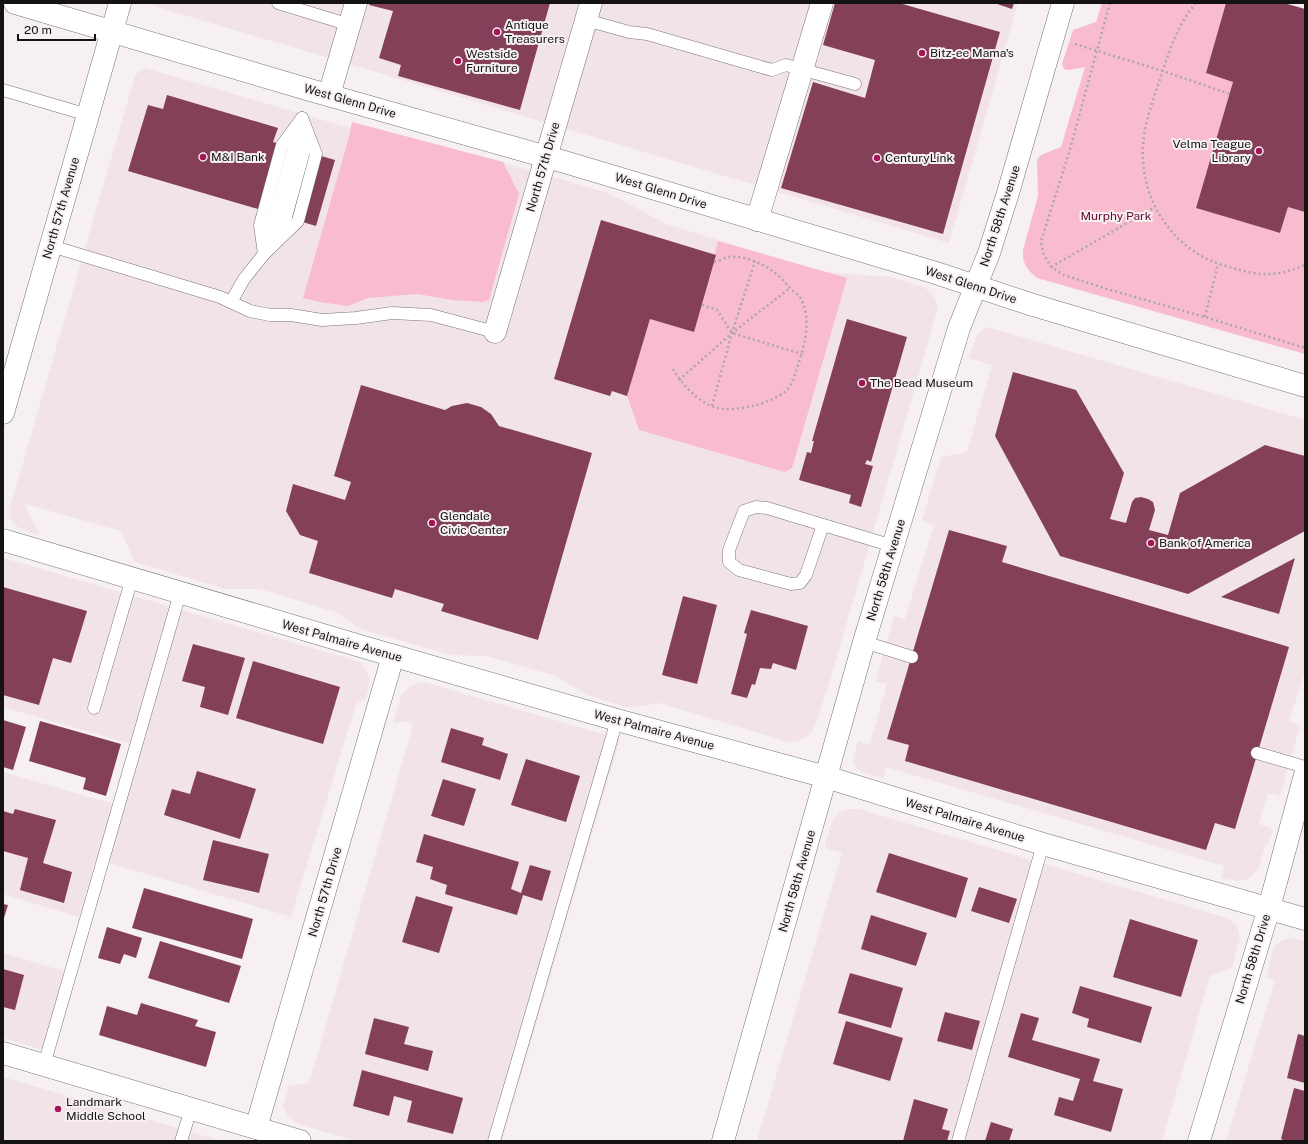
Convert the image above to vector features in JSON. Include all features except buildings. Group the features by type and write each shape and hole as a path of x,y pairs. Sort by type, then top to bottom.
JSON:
{"street":[{"name":"West Glenn Drive","path":"15,3 545,157 1305,386"},
{"name":"North 57th Avenue","path":"3,413 120,3"},
{"path":"329,95 356,3"},
{"path":"757,220 822,3"},
{"name":"North 58th Avenue","path":"723,1141 864,642 959,328 991,247 1008,193 1063,3"},
{"name":"North 57th Drive","path":"495,332 545,157 589,12"},
{"name":"West Palmaire Avenue","path":"3,540 393,656 617,720 826,777 1043,844 1305,919"},
{"name":"North 57th Drive","path":"256,1128 393,656"},
{"name":"North 58th Drive","path":"1199,1141 1269,908 1305,775"},
{"path":"3,1053 300,1141"}],"lane":[{"path":"278,3 350,25"},
{"path":"589,12 629,32 647,34 772,70 786,65 855,84"},
{"path":"3,90 88,116"},
{"path":"230,302 244,279 264,254 286,217 304,151 302,118 282,144 260,225 264,254"},
{"path":"50,246 220,297 250,311 270,315 291,315 322,320 356,318 392,313 431,315 495,332"},
{"path":"823,524 806,575 800,583 791,584 739,570 729,562 730,550 744,511 756,507 767,508 823,524 893,546"},
{"path":"94,708 132,578"},
{"path":"44,1065 180,593"},
{"path":"864,642 912,657"},
{"path":"494,1141 617,720"},
{"path":"1257,753 1305,767"},
{"path":"958,1141 1043,844"},
{"path":"181,1141 191,1109"}],"path":[{"path":"1110,3 1069,153 1041,241 1043,253 1051,267 1064,275 1305,348"},
{"path":"1196,3 1177,31 1148,118 1142,158 1145,178 1150,195 1155,207 1176,236 1190,249 1206,259 1218,264 1256,274 1272,275 1289,272 1305,265"},
{"path":"1071,43 1163,71 1230,94"},
{"path":"1051,267 1155,207"},
{"path":"673,369 687,390 712,406 723,409 747,407 775,398 786,390 794,377 806,341 804,310 800,296 772,270 755,261 729,257 714,262"},
{"path":"712,406 732,333 755,261"},
{"path":"1205,317 1218,264"},
{"path":"679,380 732,333 790,288"},
{"path":"702,305 717,310 732,333 802,354"}],"shaded area":[{"path":"144,3 1018,3 949,243"},
{"path":"145,68 438,154 477,155 608,193 666,224 823,272 890,277 924,287 934,296 938,307 925,353 832,674 816,724 810,734 799,741 789,742 659,703 630,708 587,695 556,676 486,656 451,655 361,629 335,612 260,589 225,589 135,562 121,531 25,504 39,535 19,528 13,523 10,518 9,511 135,76 140,70"},
{"path":"987,327 1305,420 1305,672 1289,721 1300,725 1280,796 1268,793 1259,824 1271,828 1273,831 1268,844 1265,845 1259,867 1253,875 1245,880 1237,881 1221,878 1224,866 886,767 883,778 862,772 856,768 853,761 858,741 870,744 887,684 876,681 894,616 905,619 934,525 922,521 941,457 967,452 992,365 969,358 976,337"},
{"path":"3,558 360,662 366,670 370,681 366,698 356,704 291,917 96,859 79,917 3,894 3,772 113,804 131,744 3,707"},
{"path":"424,682 620,739 502,1141 355,1141 298,1124 288,1116 283,1107 289,1086 309,1083 413,726 411,721 393,723 402,694 412,685"},
{"path":"849,809 859,809 1227,918 1237,926 1240,938 1232,968 1210,976 1162,1141 757,1141 842,853 826,848 825,845 832,821 840,812"},
{"path":"1293,938 1305,941 1305,1141 1226,1141 1275,980 1266,978 1274,947 1281,941"},
{"path":"3,953 64,971 43,1050 3,1038"},
{"name":"Landmark Middle School","path":"3,1077 222,1141 3,1141"}],"green space":[{"name":"Murphy Park","path":"1102,3 1226,3 1206,73 1233,82 1196,208 1280,233 1288,207 1305,212 1305,354 1037,278 1026,266 1023,259 1023,250 1038,196 1037,160 1041,155 1061,147 1085,67 1069,70 1064,69 1062,64 1073,30 1096,22"},
{"path":"352,122 503,162 519,194 489,300 483,302 453,300 417,294 368,298 348,306 303,298"},
{"path":"718,241 847,278 792,468 785,472 639,430 627,396 650,319 694,332"}],"place":[{"name":"Antique Treasurers","path":"497,32"},
{"name":"Bitz-ee Mama's","path":"922,53"},
{"name":"Westside Furniture","path":"458,61"},
{"name":"Velma Teague Library","path":"1259,151"},
{"name":"M&I Bank","path":"203,157"},
{"name":"CenturyLink","path":"877,158"},
{"name":"The Bead Museum","path":"862,383"},
{"name":"Glendale Civic Center","path":"432,523"},
{"name":"Bank of America","path":"1151,543"},
{"name":"Landmark Middle School","path":"58,1109"}]}
